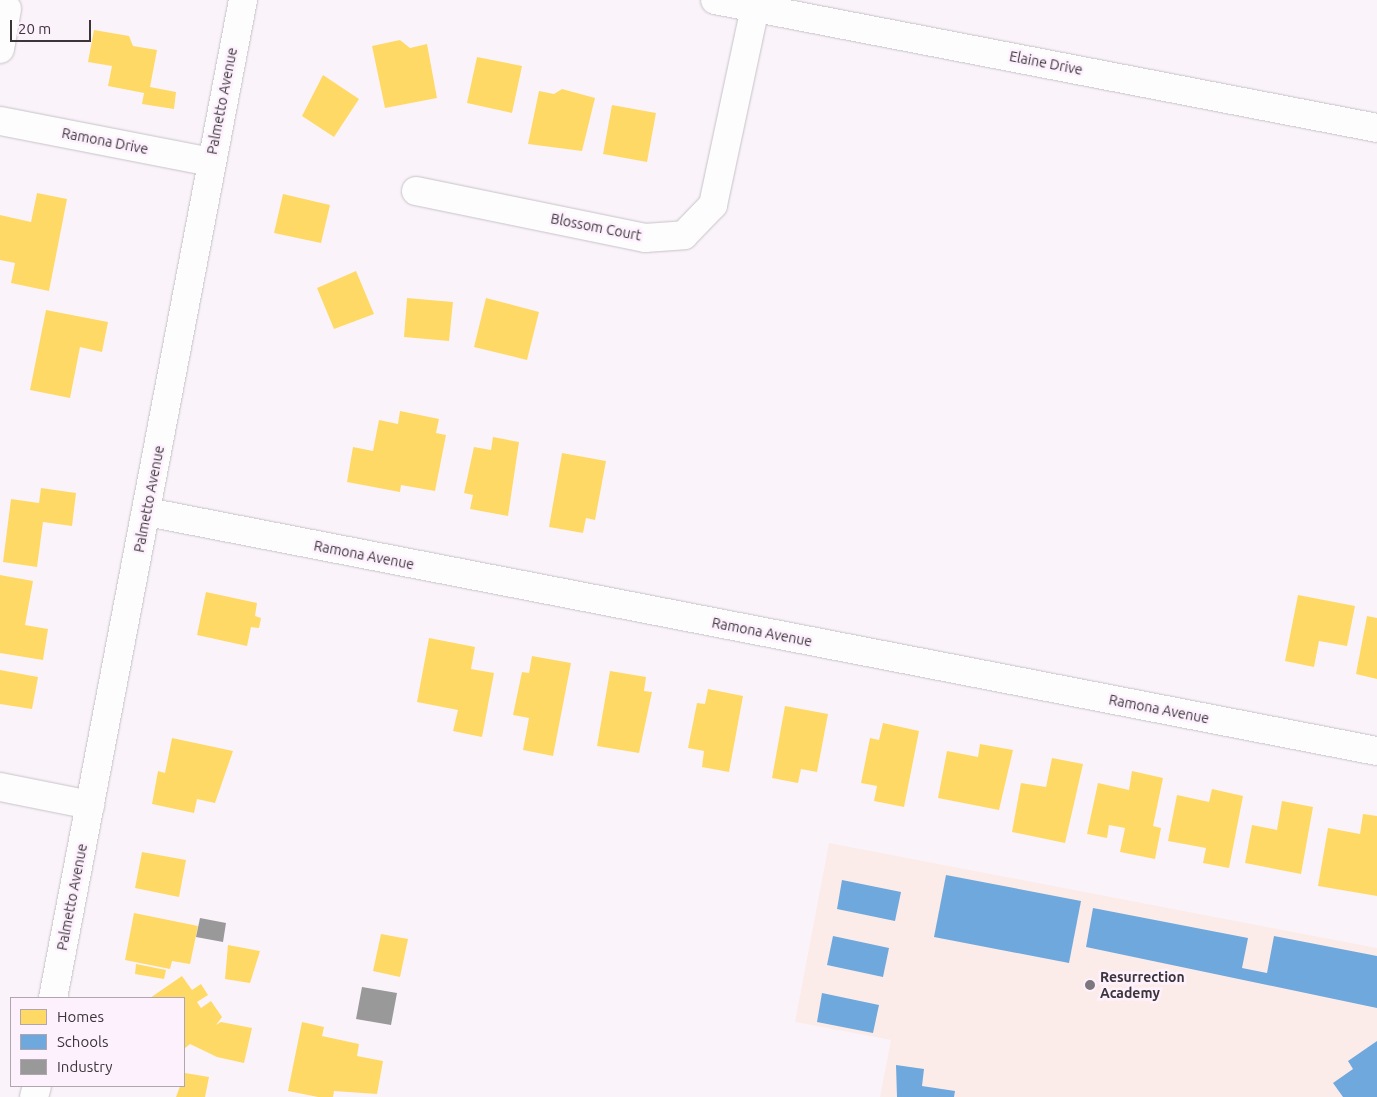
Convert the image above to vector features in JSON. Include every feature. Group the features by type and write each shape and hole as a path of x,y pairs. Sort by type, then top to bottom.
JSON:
{"street":[{"name":"Palmetto Avenue","path":"53,997 146,512 210,162 243,0"},
{"name":"Elaine Drive","path":"716,0 1377,128"},
{"name":"Blossom Court","path":"416,191 645,238 684,235 713,205 755,7"},
{"path":"0,49 7,9"},
{"name":"Ramona Drive","path":"0,121 210,162"},
{"name":"Ramona Avenue","path":"146,512 1377,751"},
{"path":"0,787 90,805"}],"shaded area":[{"name":"Resurrection Academy","path":"829,843 1377,948 1377,1097 880,1097 891,1040 795,1022"}],"building: Homes":[{"path":"94,30 129,36 133,46 157,50 150,87 176,92 174,109 142,104 144,93 108,86 112,66 88,62"},
{"path":"400,40 410,48 427,44 437,98 385,108 372,46"},
{"path":"477,57 522,66 512,113 467,103"},
{"path":"323,75 359,99 334,137 302,116"},
{"path":"562,89 595,98 582,151 528,144 539,91 554,94"},
{"path":"612,105 656,113 647,162 603,154"},
{"path":"37,193 67,199 49,291 11,283 15,263 0,260 0,215 31,222"},
{"path":"283,194 330,205 321,243 274,233"},
{"path":"356,271 374,314 334,329 317,288"},
{"path":"407,298 453,302 449,341 404,337"},
{"path":"486,298 539,312 527,360 474,347"},
{"path":"46,310 108,322 102,352 80,347 70,398 30,390"},
{"path":"400,411 439,419 436,433 446,435 435,491 401,485 400,492 347,482 353,447 373,451 379,420 398,424"},
{"path":"493,437 519,442 508,516 470,509 473,495 464,493 474,447 491,450"},
{"path":"562,453 606,461 595,520 586,518 583,533 549,527"},
{"path":"41,488 76,493 72,526 43,522 37,567 3,562 11,499 39,503"},
{"path":"0,575 33,581 25,625 48,629 43,660 0,653"},
{"path":"206,592 257,603 255,616 261,618 259,628 251,627 247,646 197,635"},
{"path":"1298,595 1355,606 1347,646 1319,641 1314,667 1285,661"},
{"path":"1367,616 1377,618 1377,679 1356,674"},
{"path":"429,638 475,647 471,669 494,673 482,737 453,731 458,710 417,702"},
{"path":"532,656 571,663 553,756 523,750 529,718 513,715 522,672 529,673"},
{"path":"0,670 38,677 32,709 0,704"},
{"path":"610,671 646,677 644,691 652,692 639,753 597,746"},
{"path":"708,689 743,696 729,772 702,767 704,751 688,748 697,703 705,704"},
{"path":"785,706 828,714 817,772 801,769 798,783 772,778"},
{"path":"883,723 919,731 904,807 874,801 877,786 861,783 870,738 879,740"},
{"path":"172,738 233,751 215,803 197,799 194,813 152,804 158,771 165,773"},
{"path":"980,744 1013,750 999,810 938,798 947,751 978,757"},
{"path":"1052,758 1083,764 1065,843 1012,832 1021,783 1046,787"},
{"path":"1132,771 1163,778 1153,826 1161,828 1155,859 1120,852 1125,828 1109,825 1107,838 1087,834 1098,783 1129,790"},
{"path":"1212,789 1243,796 1229,868 1203,863 1206,848 1168,841 1177,795 1209,802"},
{"path":"1282,801 1313,807 1301,874 1245,863 1252,825 1277,830"},
{"path":"1363,814 1377,816 1377,896 1318,886 1328,828 1360,834"},
{"path":"142,852 186,860 179,897 135,888"},
{"path":"134,913 198,926 190,964 172,961 170,969 125,960"},
{"path":"381,934 408,939 400,977 373,971"},
{"path":"228,945 260,951 250,983 225,979"},
{"path":"136,964 166,970 164,979 135,974"},
{"path":"182,976 192,990 201,984 208,995 197,1002 201,1008 211,1001 222,1017 216,1025 221,1022 252,1028 244,1063 217,1057 190,1044 185,1048 185,997 151,997"},
{"path":"302,1022 324,1027 322,1036 359,1044 357,1056 383,1061 377,1094 334,1091 333,1097 318,1097 288,1091"},
{"path":"185,1073 209,1077 205,1097 176,1097 180,1087 185,1087"}],"building: Schools":[{"path":"946,875 1081,901 1069,963 934,937"},
{"path":"842,880 901,892 895,921 837,909"},
{"path":"1093,908 1248,938 1242,968 1267,973 1274,936 1377,956 1377,1008 1086,947"},
{"path":"833,936 889,948 883,977 827,965"},
{"path":"822,993 879,1005 873,1033 817,1022"},
{"path":"1377,1041 1377,1097 1343,1097 1333,1083 1353,1069 1348,1061"},
{"path":"896,1065 924,1069 922,1086 955,1091 954,1097 897,1097"}],"building: Industry":[{"path":"200,918 226,923 223,942 196,937"},
{"path":"362,987 397,993 391,1025 356,1019"}],"place":[{"name":"Resurrection Academy","path":"1090,985"}]}
